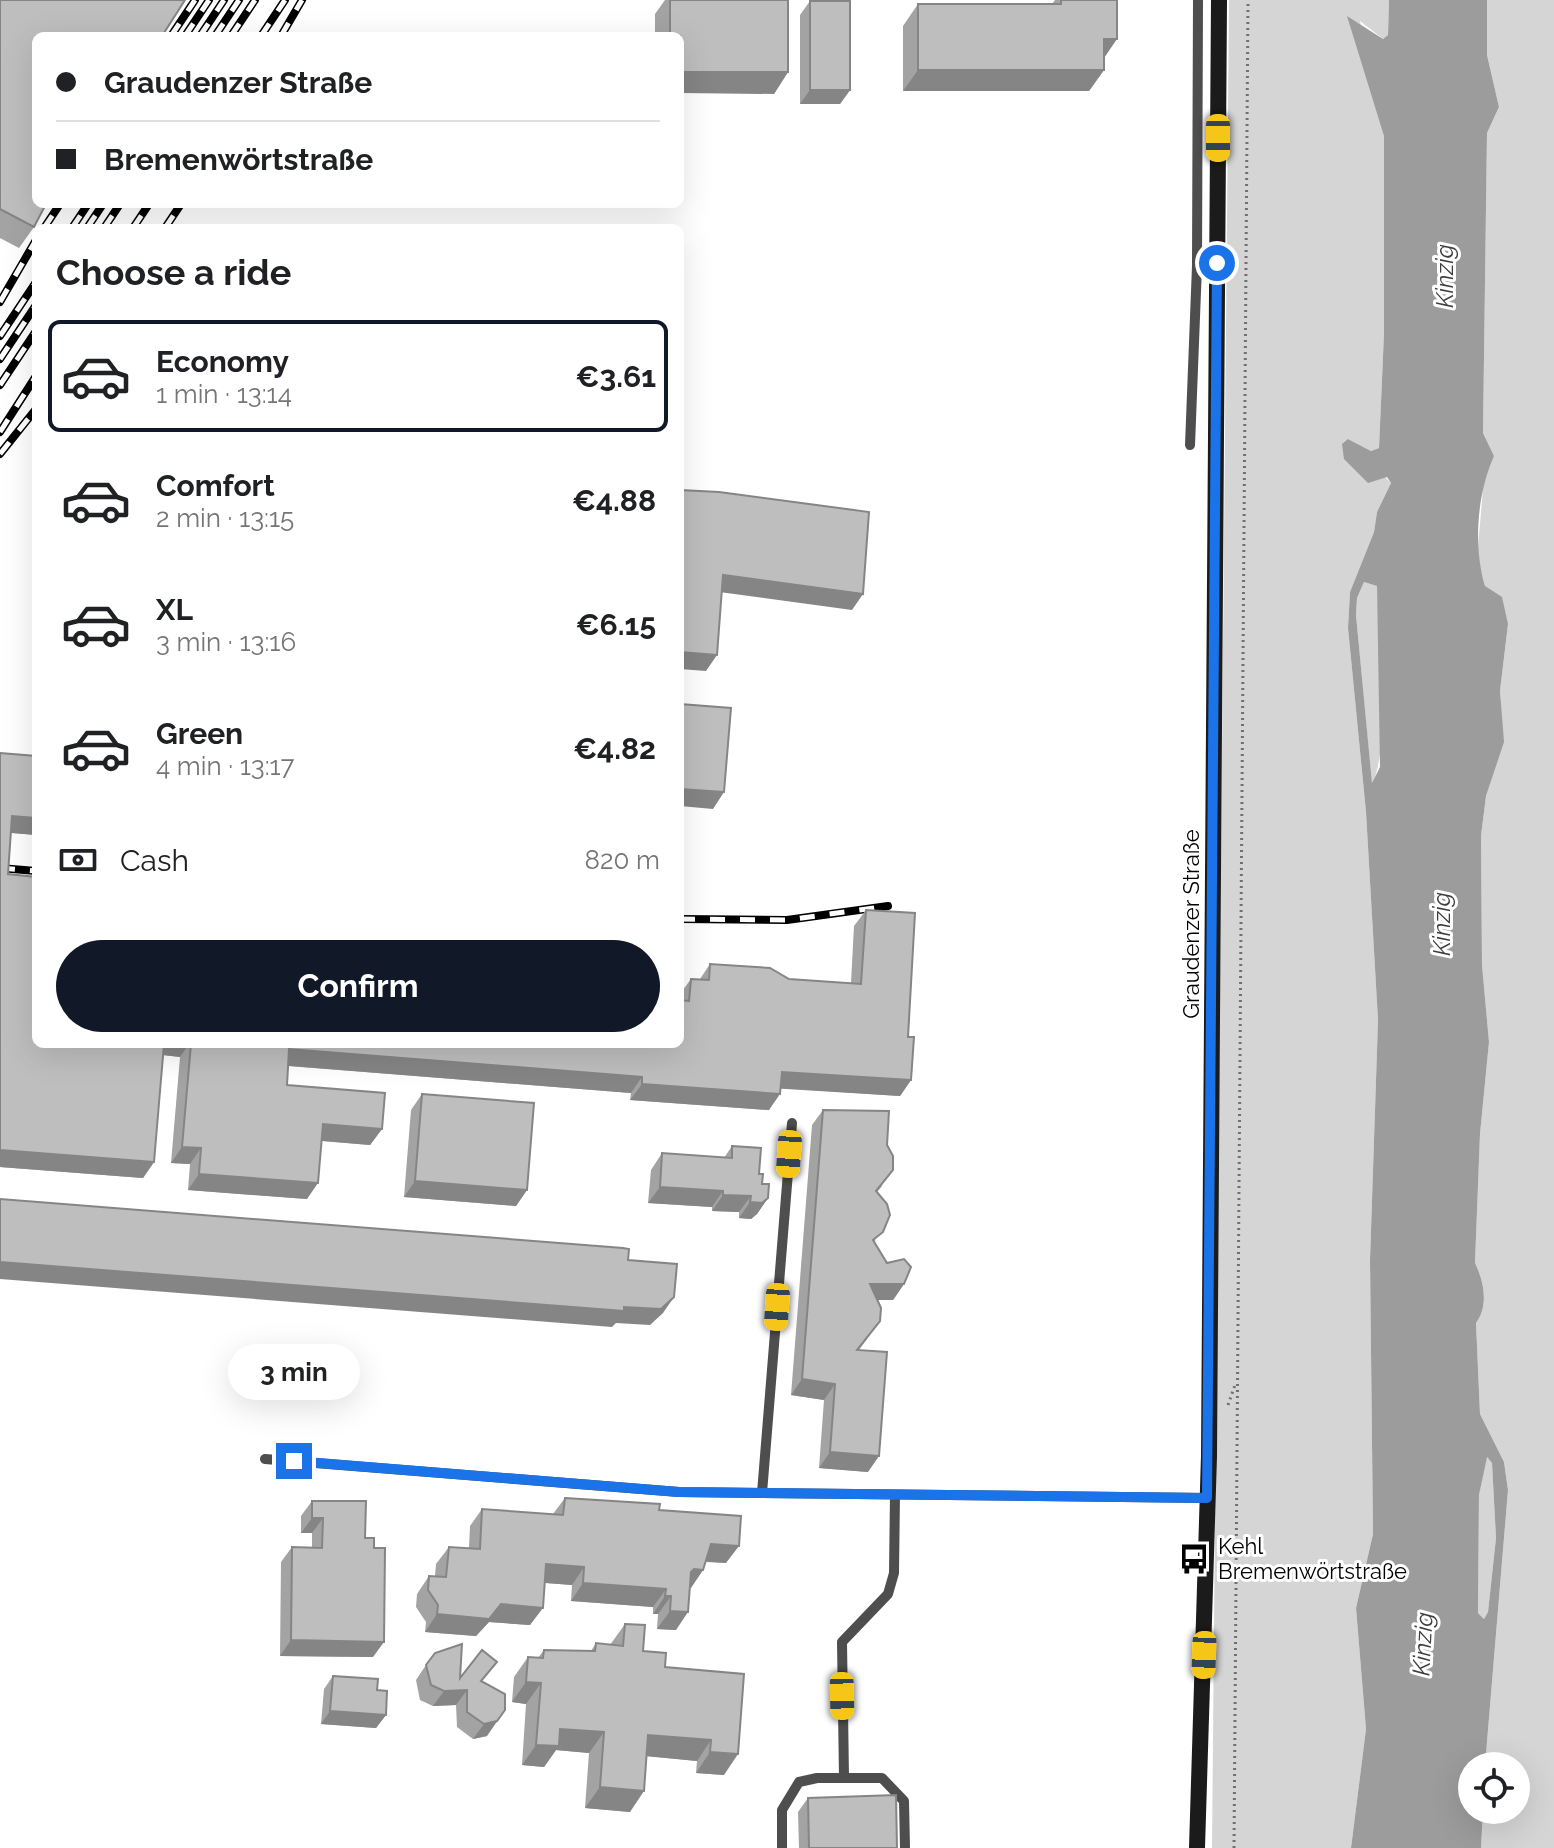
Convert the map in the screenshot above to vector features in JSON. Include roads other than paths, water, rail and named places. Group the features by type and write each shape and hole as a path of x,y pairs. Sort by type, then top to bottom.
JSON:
{"street":[{"name":"Graudenzer Straße","path":"1197,1848 1207,1498 1219,0"},
{"path":"1186,1848 1198,1806"}],"lane":[{"path":"1190,445 1197,266 1198,0"},
{"path":"762,1493 792,1123"},
{"path":"265,1459 629,1489 1207,1498"},
{"path":"844,1778 842,1642 888,1594 894,1573 895,1495"},
{"path":"782,1848 782,1810 799,1782 844,1778 882,1778 904,1801 905,1848"}],"water":[{"name":"Kinzig","path":"1389,0 1487,0 1487,55 1499,107 1487,133 1483,433 1494,456 1484,487 1478,537 1485,586 1502,597 1508,624 1500,691 1504,742 1486,796 1481,836 1482,965 1489,1042 1480,1134 1475,1263 1484,1293 1483,1309 1476,1323 1480,1414 1504,1462 1508,1490 1486,1752 1458,1752 1458,1824 1482,1824 1481,1848 1351,1848 1366,1729 1356,1608 1373,1534 1370,1260 1378,1020 1366,812 1348,628 1350,592 1374,532 1377,512 1391,483 1387,477 1368,483 1344,459 1342,444 1348,439 1371,451 1379,448 1384,333 1384,136 1347,16 1383,39 1388,35","holes":["1364,582 1377,586 1380,767 1372,783 1356,615 1357,598","1487,1457 1492,1463 1496,1538 1488,1612 1484,1619 1478,1613 1479,1495"]}],"railway":[{"path":"174,32 195,0"},
{"path":"188,32 209,0"},
{"path":"203,32 224,0"},
{"path":"218,32 239,0"},
{"path":"234,32 255,0"},
{"path":"264,32 285,0"},
{"path":"283,32 302,0"},
{"path":"47,224 57,208"},
{"path":"75,224 85,208"},
{"path":"90,224 100,208"},
{"path":"107,224 117,208"},
{"path":"136,224 146,208"},
{"path":"168,224 178,208"},
{"path":"0,302 32,247"},
{"path":"0,336 32,288"},
{"path":"0,359 32,311"},
{"path":"0,385 32,337"},
{"path":"0,432 32,382"},
{"path":"0,454 32,414"},
{"path":"0,868 32,871"},
{"path":"684,919 787,920 888,906"}],"place":[{"name":"Kehl Bremenwörtstraße","path":"1194,1559"}]}
